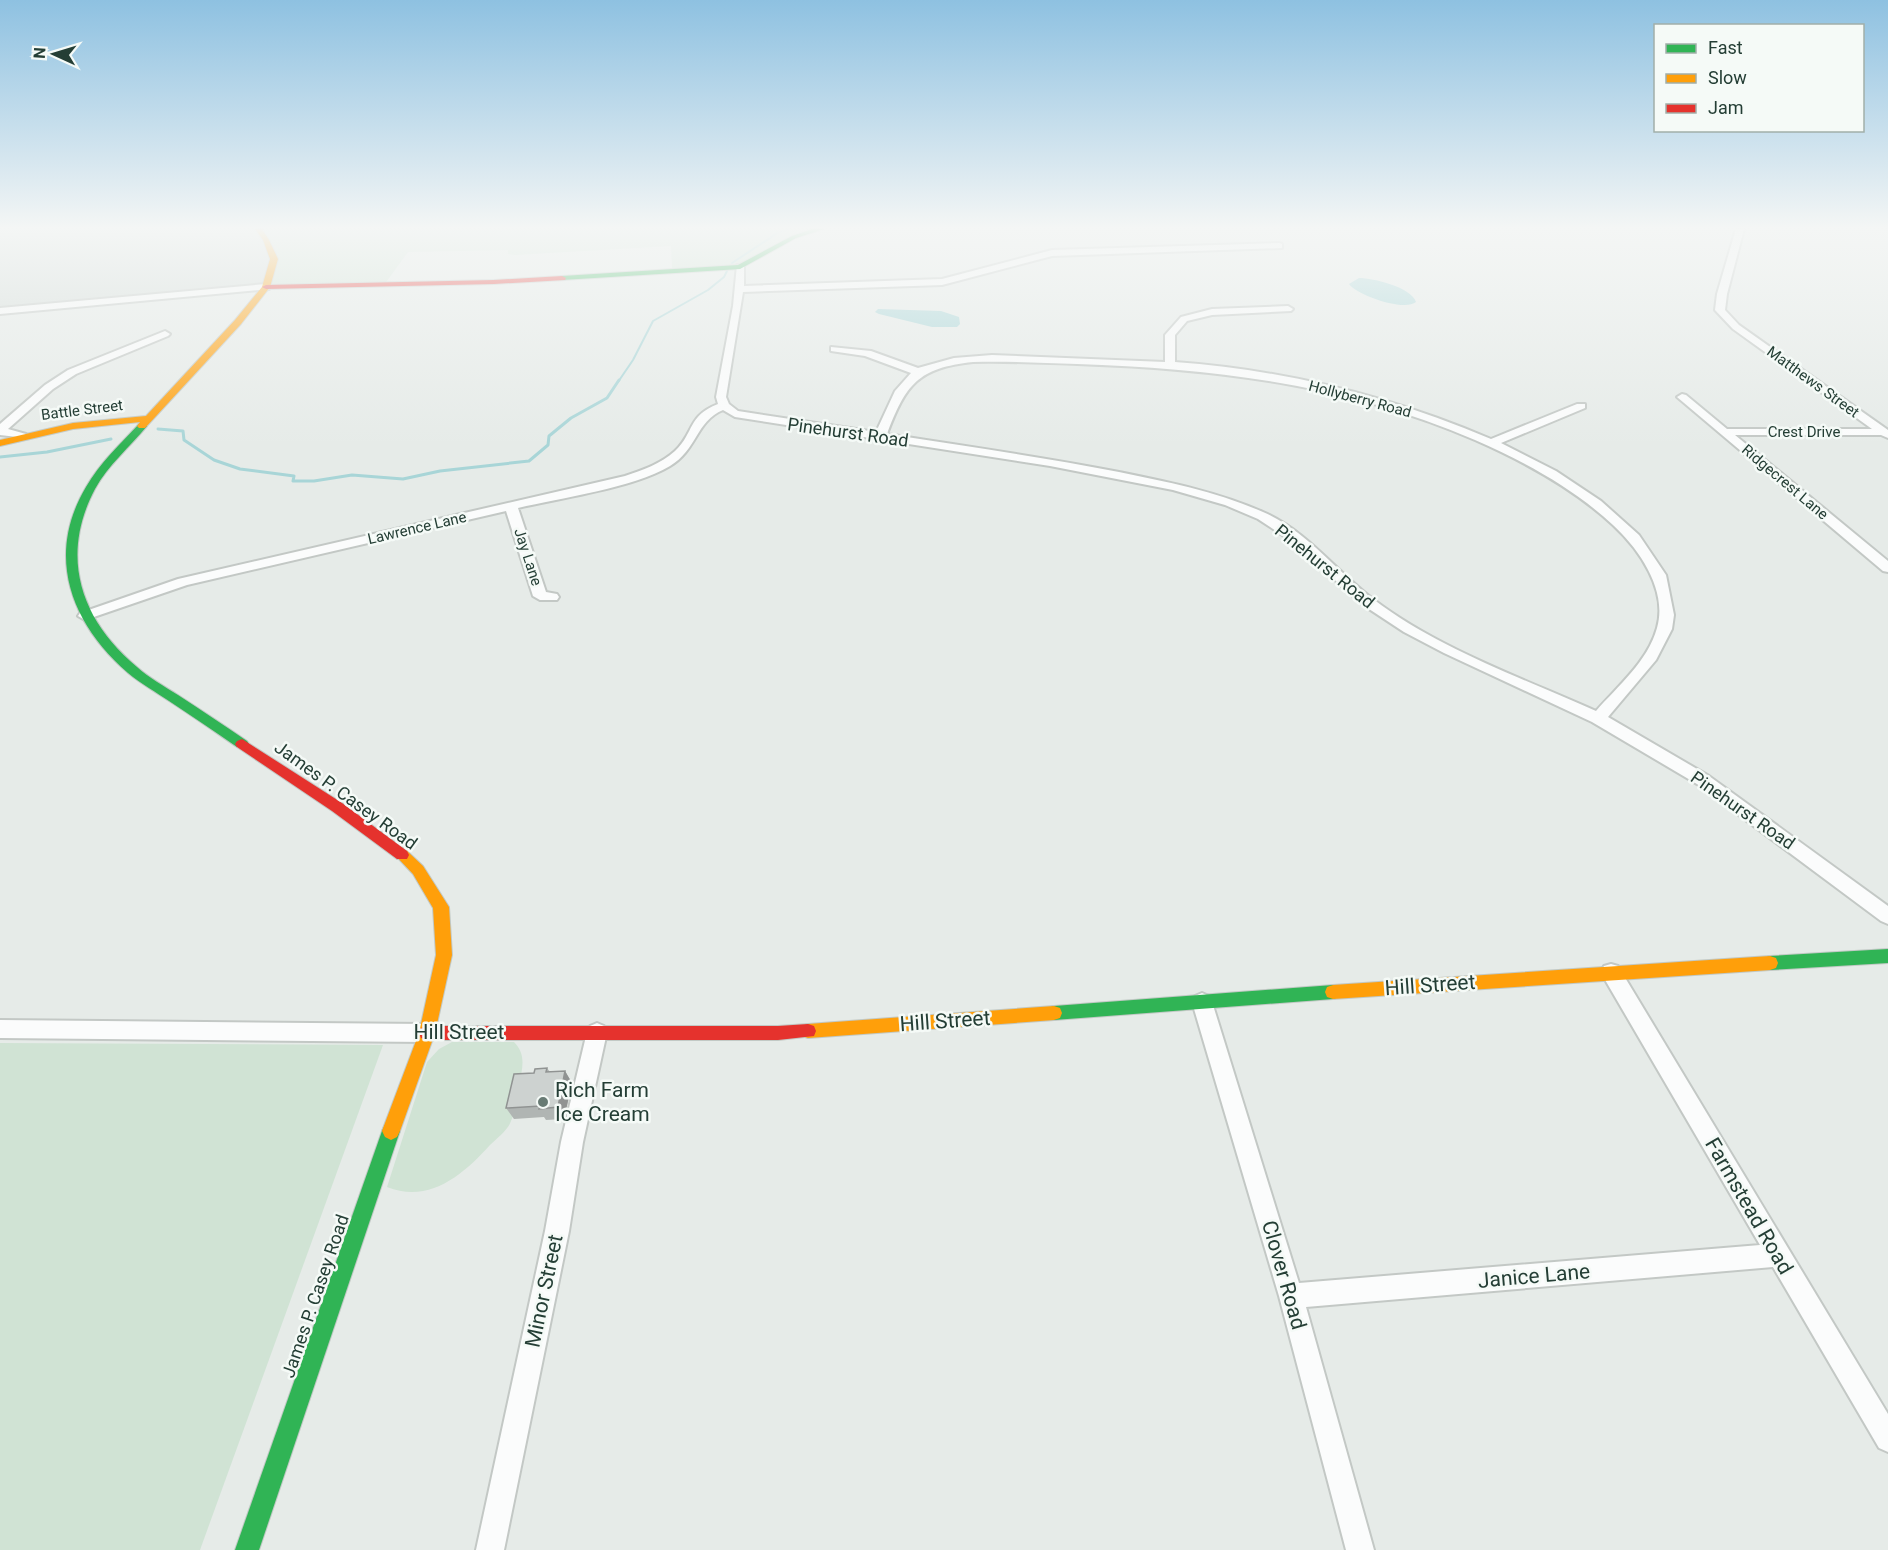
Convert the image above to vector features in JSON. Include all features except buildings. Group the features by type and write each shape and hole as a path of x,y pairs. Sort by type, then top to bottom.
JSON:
{"street":[{"path":"0,310 100,301"},
{"name":"James P. Casey Road","path":"247,1550 381,1158 427,1033 444,955 441,907 418,870 394,848 337,807 132,670 100,637 85,616 74,589 70,571 71,544 76,519 89,490 106,465 254,301"},
{"path":"724,406 721,397 738,301"},
{"name":"Matthews Street","path":"1721,301 1720,310 1736,327 1885,434"},
{"path":"1170,365 1170,335 1184,319 1212,312 1288,309"},
{"name":"Battle Street","path":"22,436 3,432 2,428 49,387 72,372 165,334"},
{"path":"835,349 867,353 918,372 898,393 880,436"},
{"name":"Hollyberry Road","path":"918,372 953,362 992,359 1170,365 1259,375 1369,398 1492,443 1566,482 1618,520 1648,555 1663,588 1667,616 1660,642 1643,667 1598,718"},
{"name":"Ridgecrest Lane","path":"1682,397 1888,568"},
{"name":"Pinehurst Road","path":"724,406 735,414 746,417 1050,462 1175,487 1229,502 1262,516 1294,537 1368,602 1409,629 1449,651 1598,718 1728,796 1888,916"},
{"name":"Lawrence Lane","path":"85,616 183,582 628,479 660,467 685,448 692,437 698,419 708,411 724,406"},
{"path":"1492,443 1581,406"},
{"name":"Battle Street","path":"0,443 77,424 148,419"},
{"name":"Crest Drive","path":"1725,432 1885,434"},
{"name":"Jay Lane","path":"512,507 540,596 552,597"},
{"name":"Hill Street","path":"0,1029 778,1034 1611,972 1888,956"},
{"name":"Farmstead Road","path":"1611,972 1888,1439"},
{"name":"Clover Road","path":"1202,1002 1291,1296 1360,1550"},
{"name":"Minor Street","path":"490,1550 557,1231 572,1142 597,1032"},
{"name":"Janice Lane","path":"1291,1296 1777,1255"}],"shaded area":[{"path":"0,301 107,301 0,311"}],"green space":[{"path":"452,1042 514,1042 518,1047 522,1057 522,1068 510,1124 468,1167 444,1184 417,1192 387,1187 427,1062 439,1049"},
{"path":"0,1043 383,1045 200,1550 0,1550"}],"water":[{"path":"1382,301 1416,302 1410,305"},
{"path":"878,309 941,311 959,317 960,324 957,327 932,327 879,314 875,312"}],"waterway":[{"path":"618,382 633,360 653,321 688,301"},
{"path":"158,429 183,431 184,440 214,460 240,469 294,476 293,481 314,481 352,475 403,479 440,471 529,461 548,445 549,436 571,418 607,398 619,380"},
{"path":"0,457 47,452 111,439"}],"traffic: fast":[{"path":"142,426 101,472 78,514 72,539 71,563 75,587 96,631 112,651 132,670 242,744"},
{"path":"1770,963 1888,956"},
{"path":"1054,1013 1333,992"},
{"path":"247,1550 391,1131"}],"traffic: slow":[{"path":"142,426 255,301"},
{"path":"0,443 73,426 148,419"},
{"path":"391,1131 427,1033 444,955 441,907 418,870 402,855"},
{"path":"1333,992 1770,963"},
{"path":"808,1031 1054,1013"}],"traffic: jam":[{"path":"242,744 337,807 402,855"},
{"path":"427,1033 778,1033 808,1031"}],"place":[{"name":"Rich Farm Ice Cream","path":"543,1102"}]}
